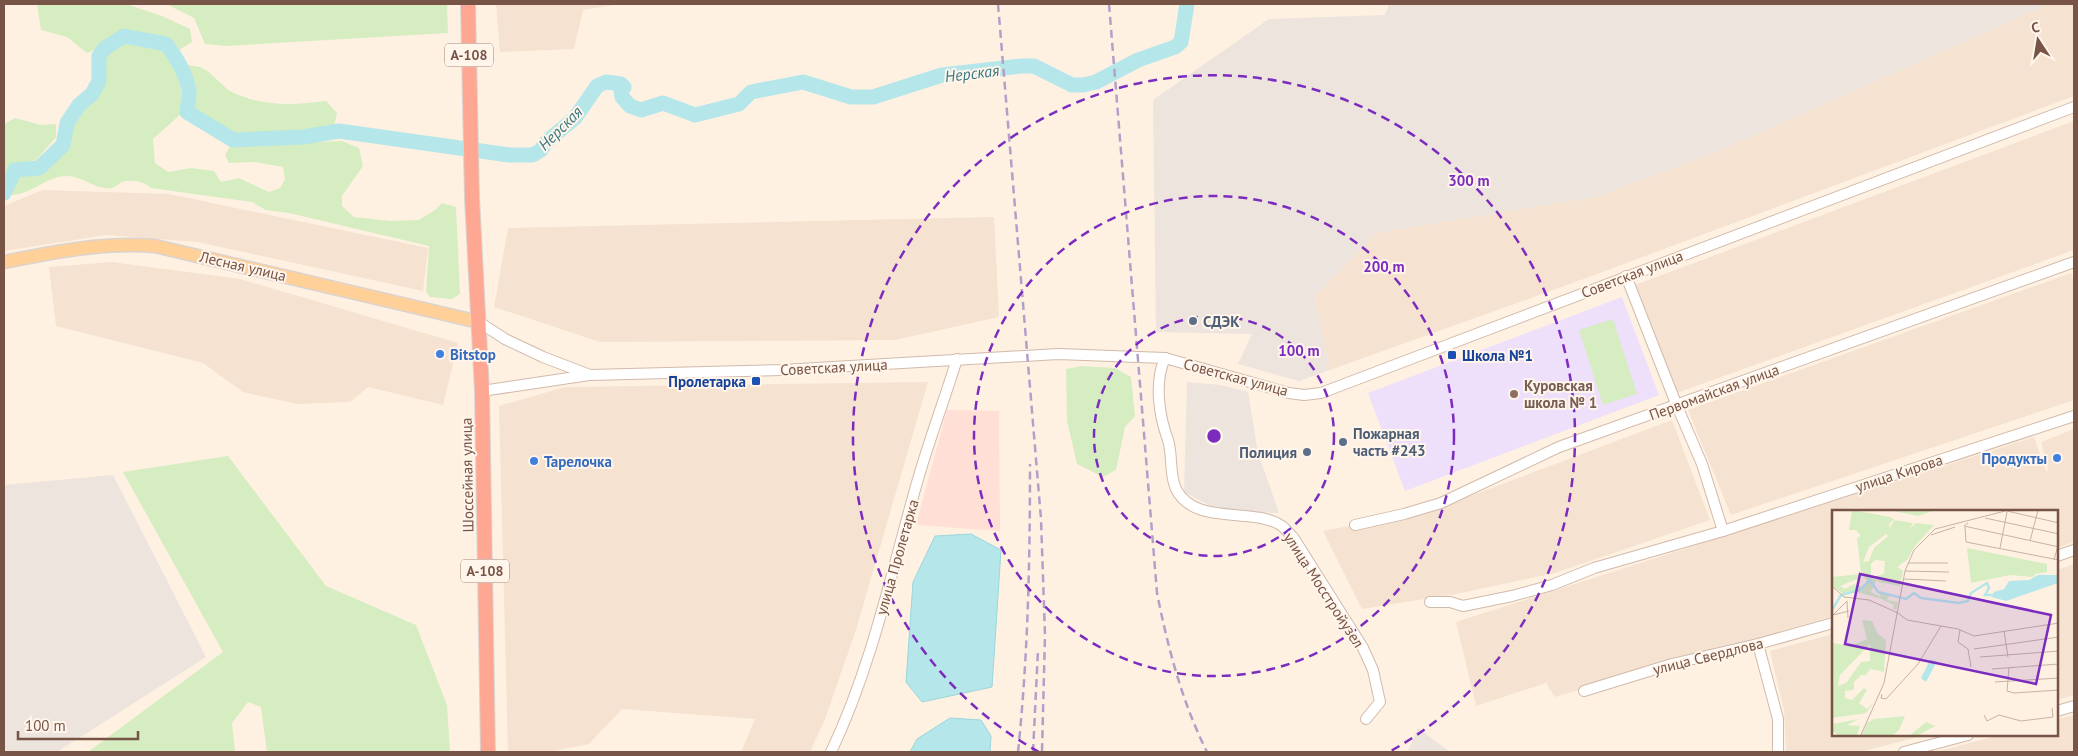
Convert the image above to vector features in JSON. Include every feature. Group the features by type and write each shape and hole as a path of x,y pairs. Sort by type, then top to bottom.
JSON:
{"highway":[{"name":"Шоссейная улица","path":"468,4 472,198 482,391 488,752"}],"main road":[{"name":"Лесная улица","path":"4,262 84,248 125,244 155,246 479,322"}],"street":[{"name":"Советская улица","path":"479,322 505,339 543,357 590,375 782,370 1058,354 1165,358 1267,388 1304,395 1321,393 2074,107"},
{"name":"Первомайская улица","path":"1355,525 1441,503 1559,448 2074,262"},
{"path":"1626,276 1702,464 1723,531"},
{"name":"улица Мосстройузел","path":"1165,358 1160,381 1162,424 1172,455 1171,473 1177,491 1184,499 1200,509 1218,514 1266,520 1281,526 1292,537 1363,648 1373,670 1380,702 1366,719"},
{"name":"улица Пролетарка","path":"831,752 845,722 871,649 917,482 957,359"},
{"path":"482,391 590,375"},
{"name":"улица Кирова","path":"1430,602 1450,602 1463,606 1512,596 1552,585 1594,568 1723,531 2074,416"},
{"path":"2058,556 2074,550"},
{"name":"улица Свердлова","path":"1584,691 1672,664 1758,644 1832,623"},
{"path":"1758,644 1778,719 1778,752"},
{"path":"2058,710 2074,706"},
{"path":"1904,752 1964,736"}],"shaded area":[{"path":"496,4 620,4 583,10 574,49 500,52"},
{"path":"1389,4 2049,4 1714,153 1595,197 1377,233 1315,296 1330,370 1299,381 1238,364 1252,334 1156,332 1153,100 1269,19 1385,15"},
{"path":"2049,4 2074,4 2074,96 1581,280 1330,370 1315,296 1377,233 1595,197 1714,153"},
{"path":"2074,121 2074,250 1674,394 1635,285"},
{"path":"42,190 169,194 428,248 423,291 197,242 107,235 4,251 4,206"},
{"path":"994,217 999,317 895,340 600,342 494,307 508,228"},
{"path":"112,262 240,279 458,343 443,405 368,387 350,402 297,404 243,392 203,363 56,326 49,267"},
{"path":"2071,273 2074,283 2074,400 1731,515 1688,410"},
{"name":"Куровская школа № 1","path":"1622,297 1659,395 1405,491 1368,393"},
{"path":"928,382 856,630 825,719 810,752 741,752 755,719 622,709 589,744 549,752 508,752 499,406 565,387"},
{"path":"1187,382 1221,385 1248,392 1258,453 1279,513 1220,511 1184,492"},
{"path":"947,410 999,411 1000,531 916,525"},
{"path":"1672,420 1710,520 1555,573 1456,594 1362,609 1323,531 1433,510"},
{"path":"2074,429 2074,542 2058,548 2058,510 1832,510 1832,616 1555,697 1546,683 1476,706 1456,622 2034,437 2046,471 2048,470 2041,442"},
{"path":"113,475 206,657 57,752 4,752 4,485"},
{"path":"2074,564 2074,695 2058,700 2058,570"},
{"path":"1832,634 1832,736 1922,736 1860,752 1786,752 1784,710 1770,651"},
{"path":"2074,715 2074,752 1935,752 1996,736 2058,736 2058,719"},
{"path":"1418,728 1450,752 1401,752 1408,751"}],"green space":[{"path":"37,4 126,4 162,16 190,29 192,42 179,50 167,41 119,31 98,48 87,53 67,37 41,30"},
{"path":"166,4 447,4 448,33 226,46 205,44 194,18"},
{"path":"125,41 164,48 176,72 180,86 182,113 153,139 155,163 168,172 191,168 214,171 221,182 239,178 269,192 280,188 285,179 283,167 254,162 229,163 225,155 231,145 342,141 359,148 363,166 342,196 342,206 354,217 390,221 419,220 442,203 456,207 460,294 452,299 430,297 426,292 429,246 289,213 266,210 252,202 151,188 134,181 122,182 113,187 106,188 95,186 79,178 67,176 52,179 24,192 10,195 14,181 20,174 42,172 66,147 71,125 82,109 95,98 100,87 104,70 104,56"},
{"path":"187,65 202,68 232,92 255,100 279,104 326,101 337,113 334,126 307,132 233,133 197,114 191,108 195,94"},
{"path":"15,118 41,125 56,124 56,137 36,160 13,165 4,174 4,124"},
{"path":"1613,319 1637,394 1603,405 1579,330"},
{"path":"1081,366 1115,368 1131,377 1135,416 1125,427 1116,470 1103,477 1077,464 1067,421 1066,369"},
{"path":"228,456 326,586 416,625 447,705 450,752 267,752 261,707 248,702 232,723 235,752 88,752 223,652 123,472"}],"water":[{"path":"971,534 1001,550 992,687 922,702 906,682 913,582 935,536"},
{"path":"950,718 981,720 991,736 990,752 910,752 917,739"}],"waterway":[{"name":"Нерская","path":"4,193 15,170 39,168 63,145 67,123 79,105 92,94 99,81 99,56 105,48 124,36 166,44 177,60 186,79 189,94 187,112 233,140 303,137 339,131 509,155 533,155 541,150 547,141 575,118 597,86 606,82 621,84 624,87 621,92 622,97 630,106 641,110 663,103 695,115 739,104 751,92 803,82 851,97 873,97 942,75 1021,66 1034,66 1072,85 1096,82 1138,60 1175,47 1181,42 1187,4"}],"railway":[{"path":"998,4 1041,519 1045,635 1042,752"},
{"path":"1109,4 1157,593 1166,634 1183,694 1207,752"},
{"path":"1018,752 1028,608 1030,464"},
{"path":"1033,752 1038,650"}],"place":[{"name":"СДЭК","path":"1193,321"},
{"name":"Bitstop","path":"440,354"},
{"name":"Школа №1","path":"1452,355"},
{"name":"Пролетарка","path":"756,381"},
{"name":"Куровская школа № 1","path":"1514,394"},
{"name":"Пожарная часть #243","path":"1343,442"},
{"name":"Полиция","path":"1307,452"},
{"name":"Продукты","path":"2057,458"},
{"name":"Тарелочка","path":"534,461"}]}
